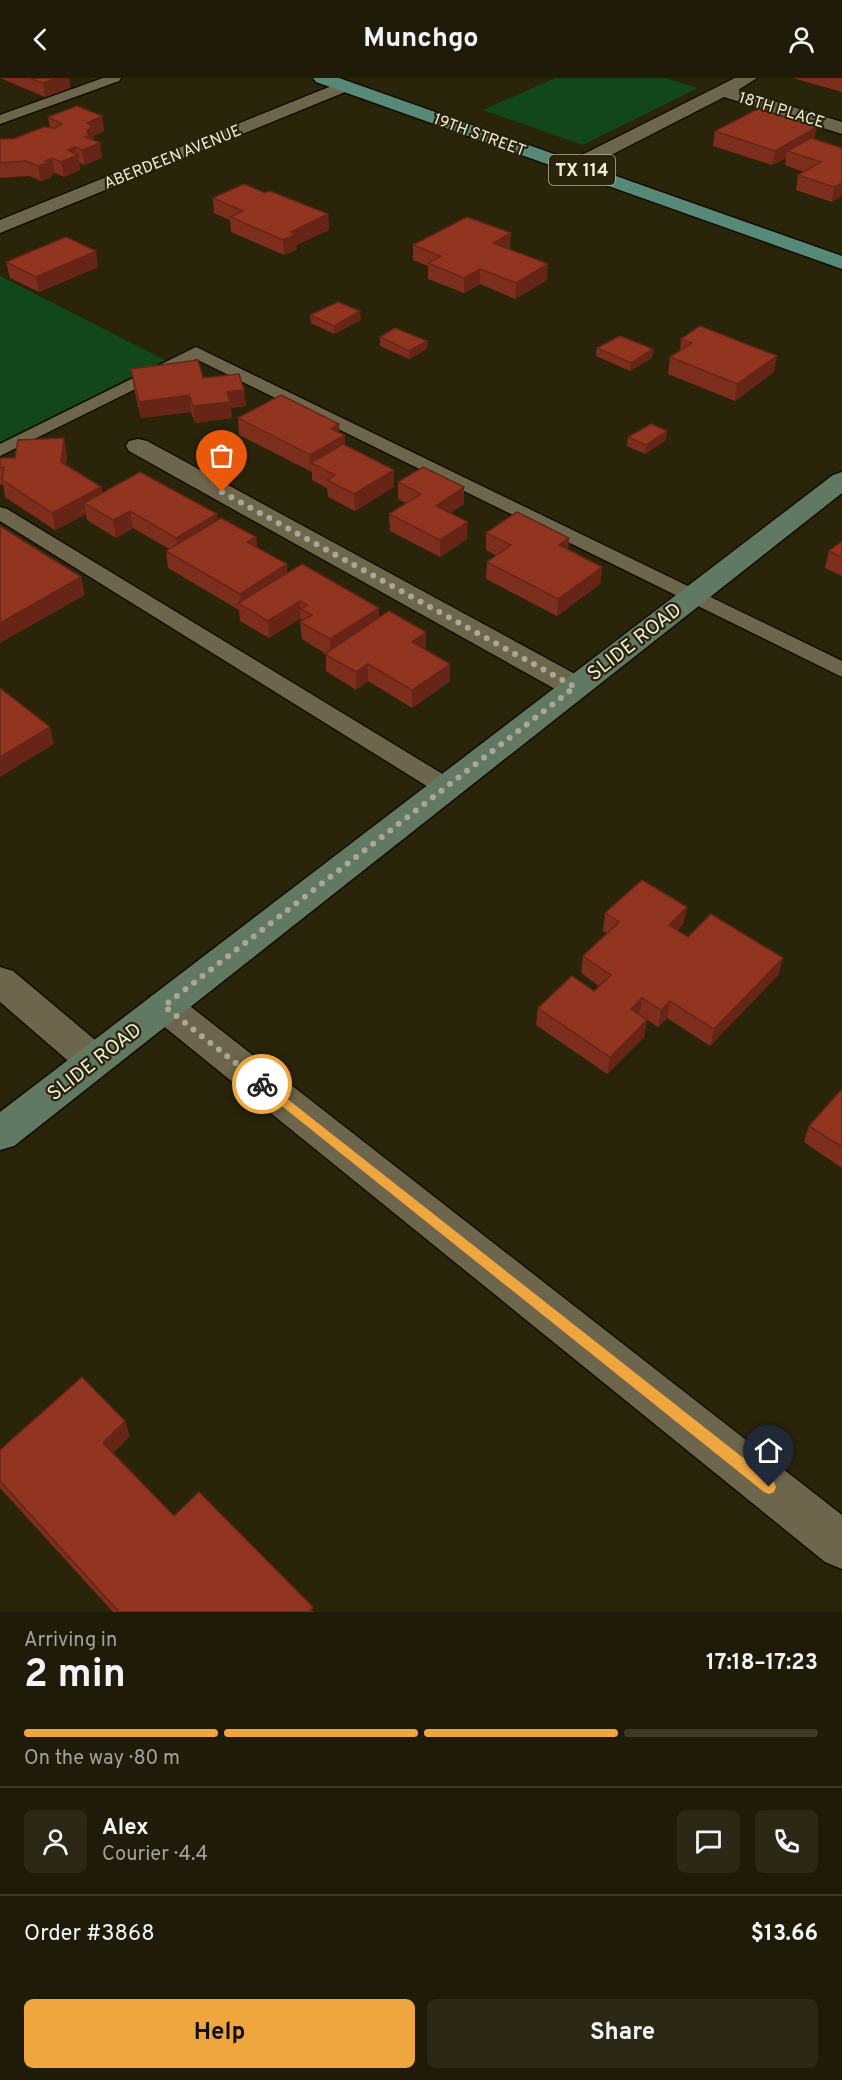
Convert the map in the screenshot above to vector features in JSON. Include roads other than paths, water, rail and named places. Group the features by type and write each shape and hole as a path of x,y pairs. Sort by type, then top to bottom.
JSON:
{"main road":[{"name":"19TH STREET","path":"322,78 842,263"},
{"name":"SLIDE ROAD","path":"0,1134 842,480"}],"street":[{"path":"573,167 748,78"},
{"name":"ABERDEEN AVENUE","path":"0,227 344,86"},
{"name":"18TH PLACE","path":"723,91 842,128"},
{"path":"138,446 575,687"},
{"path":"0,981 94,1061"},
{"path":"164,1006 842,1545"}],"lane":[{"path":"0,120 115,78"},
{"path":"0,451 196,352 842,670"},
{"path":"0,513 446,787"}]}
